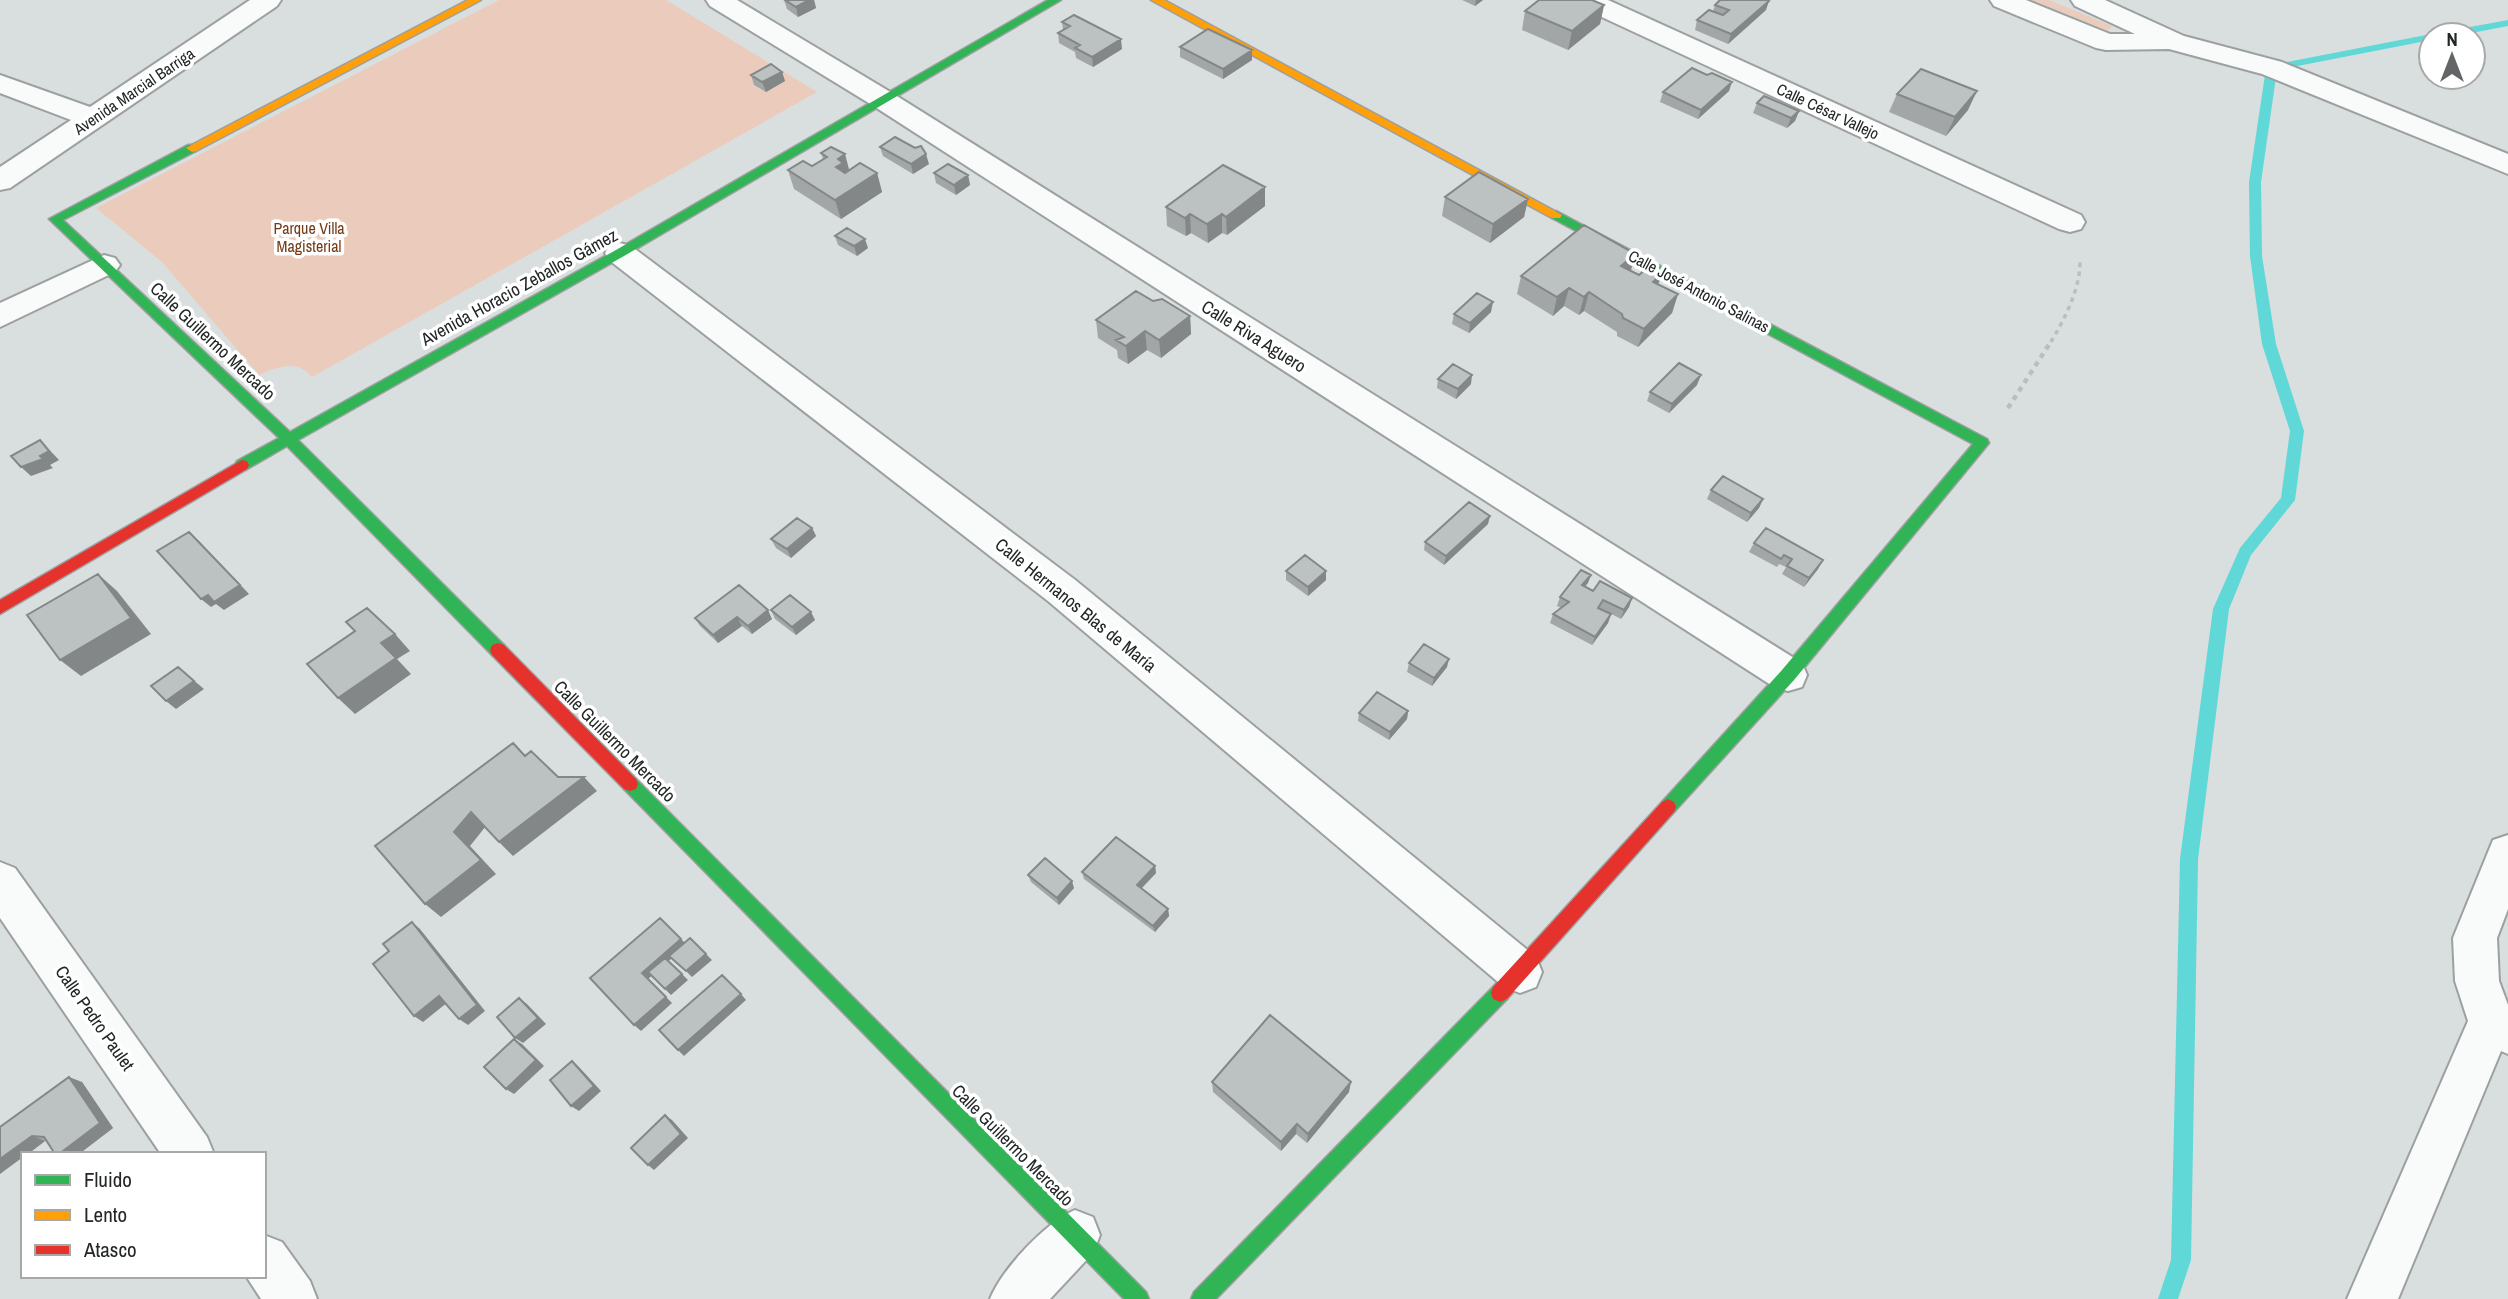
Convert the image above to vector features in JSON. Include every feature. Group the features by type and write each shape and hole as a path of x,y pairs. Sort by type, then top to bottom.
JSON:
{"street":[{"name":"Avenida Marcial Barriga","path":"0,181 268,0"},
{"name":"Calle Guillermo Mercado","path":"476,0 55,219 288,438 1139,1299"},
{"name":"Calle Riva Aguero","path":"719,0 882,99 1788,675"},
{"name":"Avenida Horacio Zeballos Gámez","path":"0,608 288,438 620,253 1056,0"},
{"name":"Calle José Antonio Salinas","path":"1156,0 1982,443"},
{"name":"Calle César Vallejo","path":"1587,0 2070,222"},
{"path":"2003,0 2106,42 2174,42"},
{"path":"2084,0 2174,42 2272,68 2508,164"},
{"path":"0,83 93,118"},
{"name":"Calle Hermanos Blas de María","path":"620,253 1061,590 1520,972"},
{"path":"0,316 104,265"},
{"path":"1201,1299 1520,972 1788,675 1982,443"},
{"path":"2372,1299 2499,1026 2477,981 2475,938 2508,854"},
{"name":"Calle Pedro Paulet","path":"0,882 189,1152"},
{"path":"1015,1299 1075,1235"},
{"path":"266,1263 292,1299"}],"path":[{"path":"1982,443 2019,393 2053,340 2068,309 2082,266 2070,222"}],"green space":[{"name":"Parque Villa Magisterial","path":"499,0 666,0 817,92 312,377 294,366 280,367 259,375 162,262 96,208"},
{"path":"2032,0 2049,0 2112,26 2108,31"}],"building":[{"path":"785,0 809,0 796,7"},
{"path":"1539,0 1592,0 1604,5 1572,31 1525,11"},
{"path":"1720,0 1769,1 1731,34 1697,20 1709,10 1723,15 1729,10 1715,5"},
{"path":"1074,15 1121,39 1092,57 1075,48 1080,45 1058,33 1070,26 1062,22"},
{"path":"1208,29 1252,50 1223,69 1180,47"},
{"path":"771,64 782,72 762,82 751,75"},
{"path":"1692,68 1732,82 1701,110 1663,92"},
{"path":"1921,69 1977,91 1955,117 1897,94"},
{"path":"1764,96 1799,111 1791,118 1757,103"},
{"path":"895,137 915,148 921,146 926,154 911,164 880,147"},
{"path":"831,147 845,154 838,159 843,163 836,167 845,173 860,163 877,173 835,200 788,170 803,161 812,166 827,157 821,153"},
{"path":"948,164 968,175 954,185 934,173"},
{"path":"1223,165 1265,187 1226,217 1222,214 1207,224 1190,214 1185,218 1166,207"},
{"path":"1479,172 1528,199 1493,224 1445,197"},
{"path":"1584,225 1635,254 1621,266 1639,275 1649,266 1662,273 1653,282 1678,294 1644,329 1623,318 1622,314 1589,292 1584,297 1569,288 1557,297 1521,276"},
{"path":"847,228 865,239 854,246 835,236"},
{"path":"1136,291 1153,301 1162,299 1190,316 1159,340 1145,331 1126,346 1116,340 1124,337 1096,320"},
{"path":"1477,293 1493,302 1470,323 1454,314"},
{"path":"1679,363 1701,375 1672,404 1650,392"},
{"path":"1453,364 1472,375 1458,389 1438,379"},
{"path":"40,440 49,451 40,456 43,459 21,467 11,456"},
{"path":"1723,476 1763,499 1751,513 1711,490"},
{"path":"1469,502 1490,516 1446,556 1425,542"},
{"path":"797,518 812,528 787,549 771,539"},
{"path":"1766,528 1823,560 1809,578 1787,566 1792,559 1784,555 1781,559 1754,543"},
{"path":"189,532 240,585 214,602 208,595 201,599 157,551"},
{"path":"1305,555 1326,571 1308,587 1286,571"},
{"path":"1581,570 1591,575 1582,585 1593,591 1600,581 1632,598 1624,610 1603,600 1598,608 1611,614 1595,637 1553,614 1569,602 1560,597"},
{"path":"98,574 131,618 60,660 27,615"},
{"path":"739,585 768,610 748,626 737,617 713,635 695,618"},
{"path":"790,595 811,612 792,627 771,610"},
{"path":"367,608 395,634 381,643 396,658 338,698 307,664 355,631 346,622"},
{"path":"1424,644 1449,659 1434,678 1409,663"},
{"path":"178,667 194,681 166,701 151,686"},
{"path":"1377,692 1408,711 1390,732 1359,713"},
{"path":"513,743 525,756 531,751 558,777 584,777 499,842 471,812 454,832 481,860 425,904 375,846"},
{"path":"1116,837 1155,866 1137,885 1168,909 1153,926 1082,872"},
{"path":"1045,858 1072,881 1057,898 1028,875"},
{"path":"660,918 681,939 642,973 666,997 634,1025 590,978"},
{"path":"412,922 477,1005 459,1019 439,996 414,1016 373,964 389,951 383,944"},
{"path":"690,938 706,954 686,971 669,956"},
{"path":"665,958 682,974 665,989 648,972"},
{"path":"722,975 741,994 678,1050 659,1030"},
{"path":"519,998 538,1018 515,1038 497,1017"},
{"path":"1270,1015 1351,1082 1308,1134 1297,1124 1281,1142 1212,1082"},
{"path":"514,1039 536,1060 506,1089 484,1067"},
{"path":"572,1061 594,1086 571,1106 550,1080"},
{"path":"69,1077 100,1123 62,1152 54,1152 44,1137 32,1136 0,1159 0,1127"},
{"path":"665,1115 681,1134 648,1165 631,1148"}],"waterway":[{"path":"2487,27 2508,23"},
{"path":"2168,1299 2181,1260 2189,859 2221,609 2245,552 2288,500 2297,431 2269,344 2256,256 2255,182 2272,68 2417,40"}],"traffic: fast":[{"path":"242,465 620,253 1056,0"},
{"path":"192,148 55,219 288,438 498,650"},
{"path":"1556,215 1982,443 1788,675 1668,807"},
{"path":"630,784 1139,1299"},
{"path":"1201,1299 1500,993"}],"traffic: slow":[{"path":"192,148 476,0"},
{"path":"1156,0 1556,215"}],"traffic: jam":[{"path":"0,608 242,465"},
{"path":"498,650 630,784"},
{"path":"1500,993 1668,807"}]}
